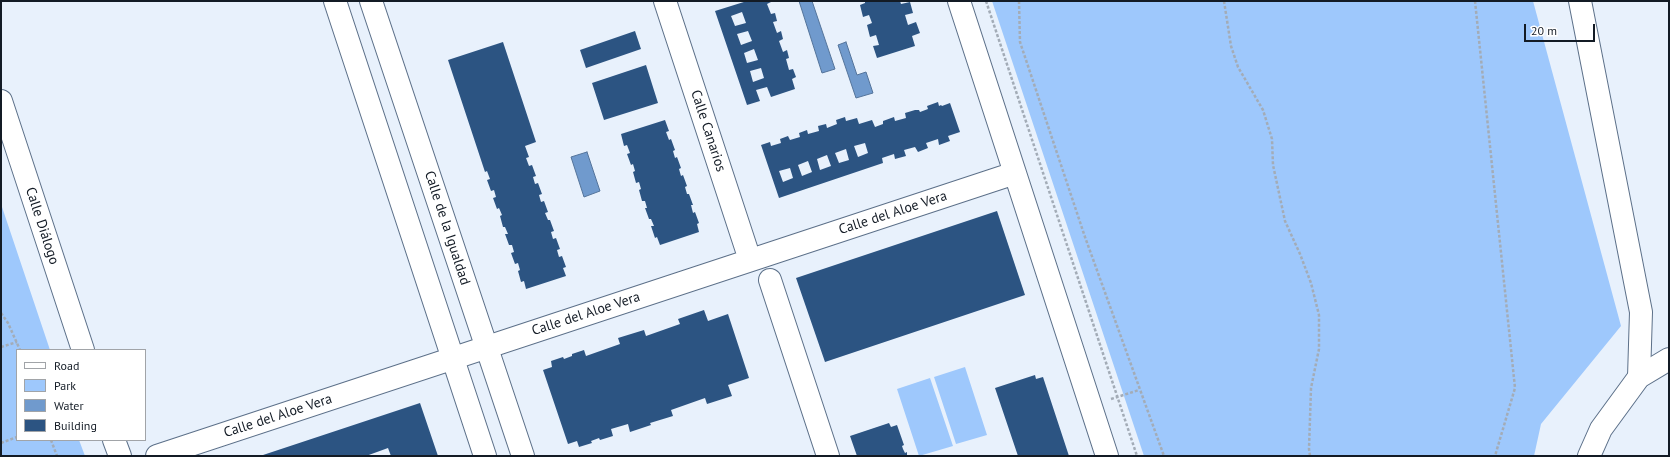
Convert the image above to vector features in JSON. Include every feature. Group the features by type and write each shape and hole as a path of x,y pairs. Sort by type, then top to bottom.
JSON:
{"main road":[{"path":"335,1 454,358 485,456"},
{"name":"Calle de la Igualdad","path":"371,1 522,456"},
{"name":"Calle Canarios","path":"665,1 750,260"},
{"path":"959,1 1107,456"},
{"path":"1580,1 1641,312 1639,377"},
{"name":"Calle Diálogo","path":"1,101 83,349"},
{"name":"Calle del Aloe Vera","path":"156,456 1015,173"},
{"path":"770,280 828,456"},
{"path":"1589,456 1601,429 1639,377 1669,359"},
{"path":"114,441 120,456"}],"path":[{"path":"986,1 1137,456"},
{"path":"1019,1 1020,42 1082,229 1164,456"},
{"path":"1224,1 1231,46 1238,67 1265,117 1272,139 1273,166 1285,221 1311,283 1319,315 1319,349 1311,388 1310,456"},
{"path":"1475,1 1515,388 1495,456"},
{"path":"1,313 8,323 20,349"},
{"path":"1,347 17,342"},
{"path":"1108,400 1139,390"},
{"path":"1,443 16,437"},
{"path":"51,441 57,456"}],"green space":[{"path":"992,1 1533,1 1621,326 1541,424 1534,456 1144,456"},
{"path":"1,204 50,349 16,349 16,441 79,441 85,456 1,456"},
{"path":"965,367 987,435 956,444 934,377"},
{"path":"930,378 953,446 919,456 897,389"}],"water":[{"path":"799,1 812,1 835,69 822,73"},
{"path":"846,42 857,75 866,72 873,93 856,98 838,45"},
{"path":"587,152 600,191 584,197 571,157"}],"building":[{"path":"747,1 770,1 771,2 767,4 771,14 775,13 777,21 773,22 777,33 781,31 783,39 779,41 783,52 787,50 789,58 786,59 789,70 793,69 796,77 792,79 795,89 771,97 767,87 756,90 760,101 747,105 715,11","holes":["742,12 746,23 735,26 731,16","748,31 752,41 741,45 737,34","754,49 758,60 747,63 744,53","761,68 764,78 753,82 750,71"]},
{"path":"865,1 900,1 901,4 910,2 913,13 905,15 908,25 916,22 920,33 912,36 915,46 877,58 873,46 879,45 876,35 870,37 867,25 872,23 869,15 863,17 860,5 865,3"},
{"path":"635,31 641,49 586,68 580,50"},
{"path":"503,42 536,142 525,146 529,157 526,158 529,166 532,165 536,176 533,177 535,184 538,183 542,194 539,195 541,202 544,201 548,212 545,213 548,220 550,220 554,231 551,232 553,239 556,238 560,249 557,250 559,257 562,256 566,267 563,268 566,276 526,289 524,281 521,282 518,271 520,270 518,263 515,264 511,253 514,252 512,245 509,245 505,234 508,234 505,227 503,227 500,216 502,215 499,208 497,209 493,198 496,197 494,190 491,191 487,180 490,179 487,171 485,172 448,60"},
{"path":"646,65 658,103 604,120 592,83"},
{"path":"938,102 939,106 950,103 960,132 948,136 950,141 939,145 938,139 926,143 928,148 918,152 915,147 904,150 906,156 895,159 894,154 882,158 883,163 779,198 761,145 770,142 771,146 781,143 780,139 788,136 790,140 800,137 799,133 807,130 808,134 819,131 818,126 826,124 827,128 837,124 836,120 845,117 846,121 857,118 859,124 872,120 875,127 883,124 883,121 894,117 895,121 906,118 905,113 915,110 919,110 920,112 928,109 927,106","holes":["865,143 868,153 858,157 854,146","846,149 849,160 839,163 835,153","827,155 831,166 820,170 817,159","808,161 812,172 802,176 798,165","790,168 793,178 783,182 779,171"]},
{"path":"665,120 669,131 666,132 669,140 671,139 675,150 673,151 675,158 677,157 681,168 679,169 681,176 683,175 687,186 685,187 687,194 689,194 693,205 691,205 693,213 695,212 699,223 697,224 699,232 660,245 657,237 655,238 651,226 654,226 651,219 649,219 645,208 647,208 645,201 642,201 639,190 641,189 639,182 636,183 633,172 635,171 633,164 631,165 627,154 630,153 627,145 624,146 621,134"},
{"path":"997,211 1025,295 825,362 796,278"},
{"path":"704,310 708,321 728,314 749,378 728,385 732,396 707,404 705,398 671,410 673,416 650,423 651,425 630,432 628,424 611,429 613,436 600,440 599,438 591,441 592,443 579,447 577,441 568,444 543,370 552,367 551,361 563,357 564,359 572,356 572,354 584,350 586,356 620,344 618,338 644,330 646,336 680,324 678,319"},
{"path":"1035,375 1036,379 1043,377 1069,456 1018,456 995,388"},
{"path":"420,403 438,456 391,456 388,448 366,456 260,456"},
{"path":"889,423 891,427 897,425 904,445 902,446 905,453 907,452 907,456 857,456 850,436"}]}
